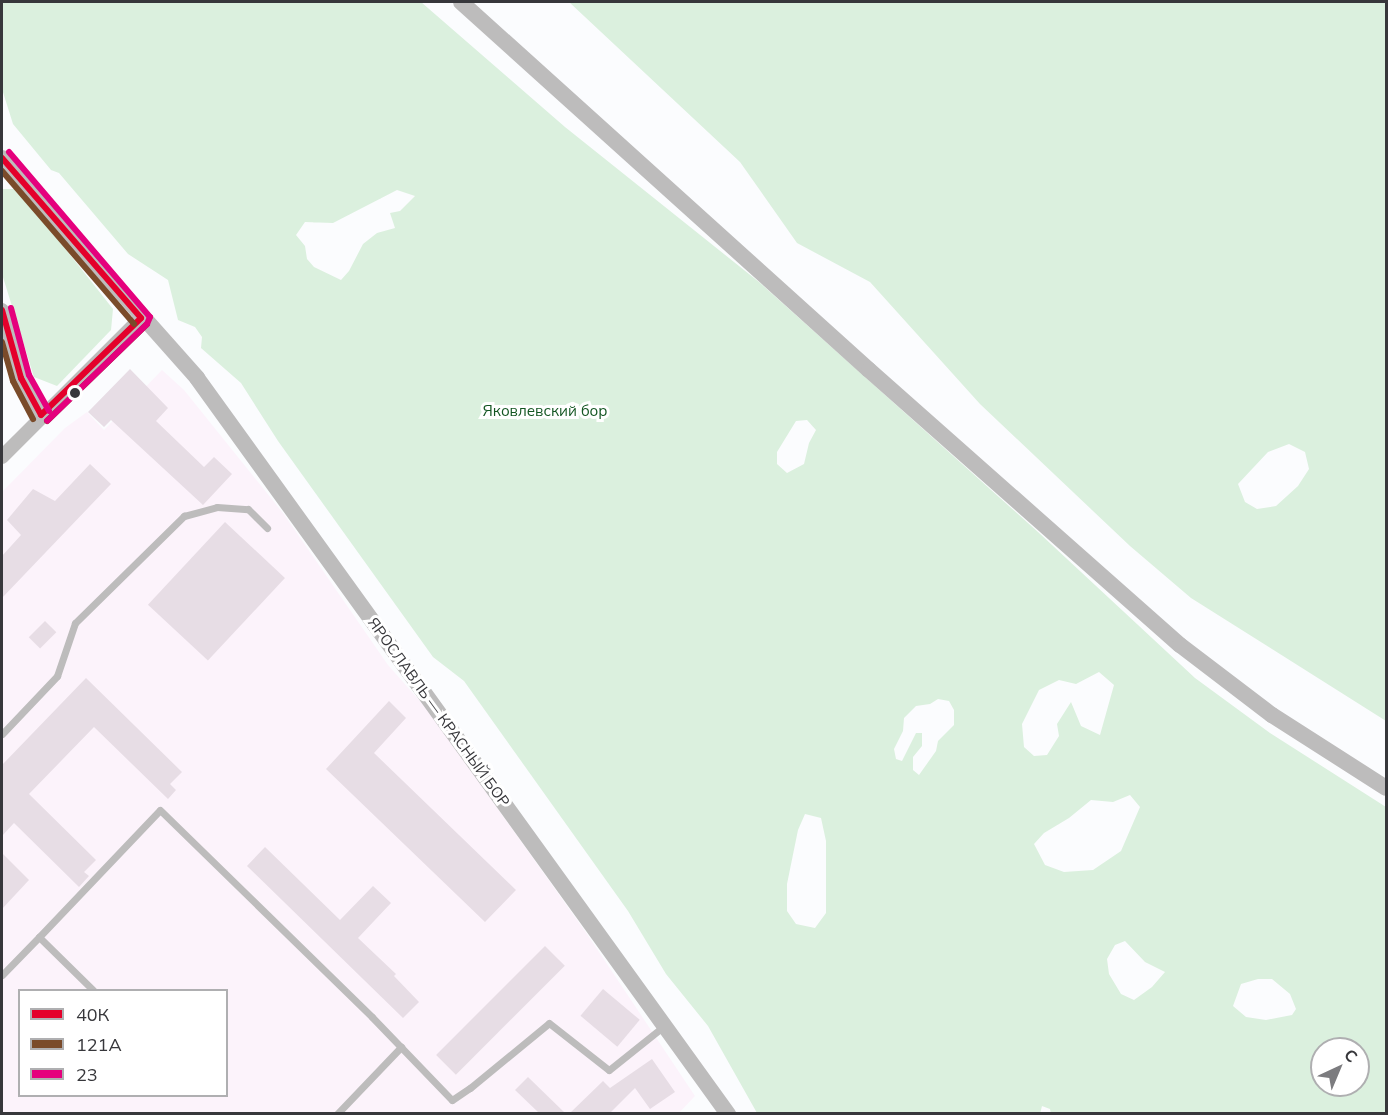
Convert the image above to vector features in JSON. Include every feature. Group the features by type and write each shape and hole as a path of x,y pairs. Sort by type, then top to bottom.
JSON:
{"street":[{"path":"461,2 869,370 1180,645 1272,715 1386,788"},
{"name":"ЯРОСЛАВЛЬ — КРАСНЫЙ БОР","path":"2,158 141,318 197,378 728,1113"},
{"path":"2,310 25,388 41,415"},
{"path":"2,456 141,318"}],"lane":[{"path":"2,734 57,676 75,623 184,516 217,507 248,509 267,528"},
{"path":"2,975 160,810 452,1100 549,1023 609,1070 665,1025"},
{"path":"39,937 92,989"},
{"path":"337,1113 401,1047"}],"shaded area":[{"path":"162,370 184,390 283,513 388,665 426,708 587,934 695,1096 678,1114 2,1114 2,492 65,428 87,412 104,430"}],"green space":[{"name":"Яковлевский бор","path":"2,2 421,2 565,127 759,282 1038,532 1195,678 1270,733 1386,807 1386,1113 1051,1114 1050,1109 1042,1106 1040,1114 757,1113 708,1026 666,974 628,911 464,681 433,657 278,441 241,383 201,348 202,337 195,327 178,320 168,280 128,254 59,173 51,170 13,124 2,89","holes":["397,190 415,196 400,211 390,213 395,228 377,233 363,244 349,271 341,280 314,267 307,259 305,246 296,235 305,222 333,223","807,420 816,430 809,443 804,464 787,473 777,464 777,452 796,421","1099,672 1114,685 1100,735 1081,726 1071,702 1057,724 1059,736 1047,755 1034,756 1024,747 1022,724 1039,690 1059,680 1076,684","938,699 949,701 954,710 954,725 938,741 936,751 919,775 913,770 913,757 922,746 922,733 916,733 902,761 896,759 894,749 903,731 904,718 916,706 930,704","1130,795 1140,807 1121,851 1093,870 1064,872 1045,865 1034,844 1044,833 1069,818 1091,800 1113,802","805,814 821,818 826,841 826,913 815,928 796,924 787,911 787,884 798,830","1125,941 1145,962 1165,972 1152,987 1134,1000 1121,994 1109,974 1107,959 1115,945","1258,979 1272,979 1290,994 1296,1009 1292,1015 1266,1020 1246,1017 1233,1006 1241,984"]},
{"path":"569,2 1386,2 1386,721 1191,598 1130,546 980,404 870,282 797,243 740,162","holes":["1289,444 1305,452 1309,469 1298,486 1276,506 1257,509 1245,502 1238,484 1268,452"]},
{"path":"2,189 18,189 113,309 111,330 57,386 34,377 2,274"}],"building":[{"path":"130,369 168,408 156,421 204,467 214,457 232,474 203,505 111,420 104,427 88,412"},
{"path":"90,464 111,484 2,598 2,556 21,535 7,520 33,489 55,501"},
{"path":"225,522 285,578 208,661 148,605"},
{"path":"45,621 56,632 40,649 29,637"},
{"path":"86,678 182,772 170,784 176,790 168,799 94,727 29,794 96,860 84,872 89,876 79,887 14,823 2,836 2,765"},
{"path":"389,701 406,718 374,753 516,890 485,922 326,769"},
{"path":"265,847 340,920 373,886 391,903 358,938 396,974 394,976 419,1002 403,1018 247,866"},
{"path":"2,853 29,880 2,909"},
{"path":"545,946 565,966 456,1075 436,1055"},
{"path":"603,989 640,1020 617,1047 581,1016"},
{"path":"652,1059 675,1092 650,1109 635,1088 610,1113 570,1113 603,1081 610,1088"},
{"path":"528,1077 565,1113 539,1113 515,1090"}],"transit line":[{"name":"23","path":"9,152 150,317 147,324 47,421"},
{"name":"40К","path":"2,158 141,318"},
{"name":"121А","path":"2,171 134,324"},
{"name":"23","path":"11,308 29,375 49,411"},
{"name":"40К","path":"2,310 21,378 41,415"},
{"name":"40К","path":"41,415 141,318"},
{"name":"121А","path":"47,421 147,324"},
{"name":"121А","path":"2,342 13,381 33,419"}]}
